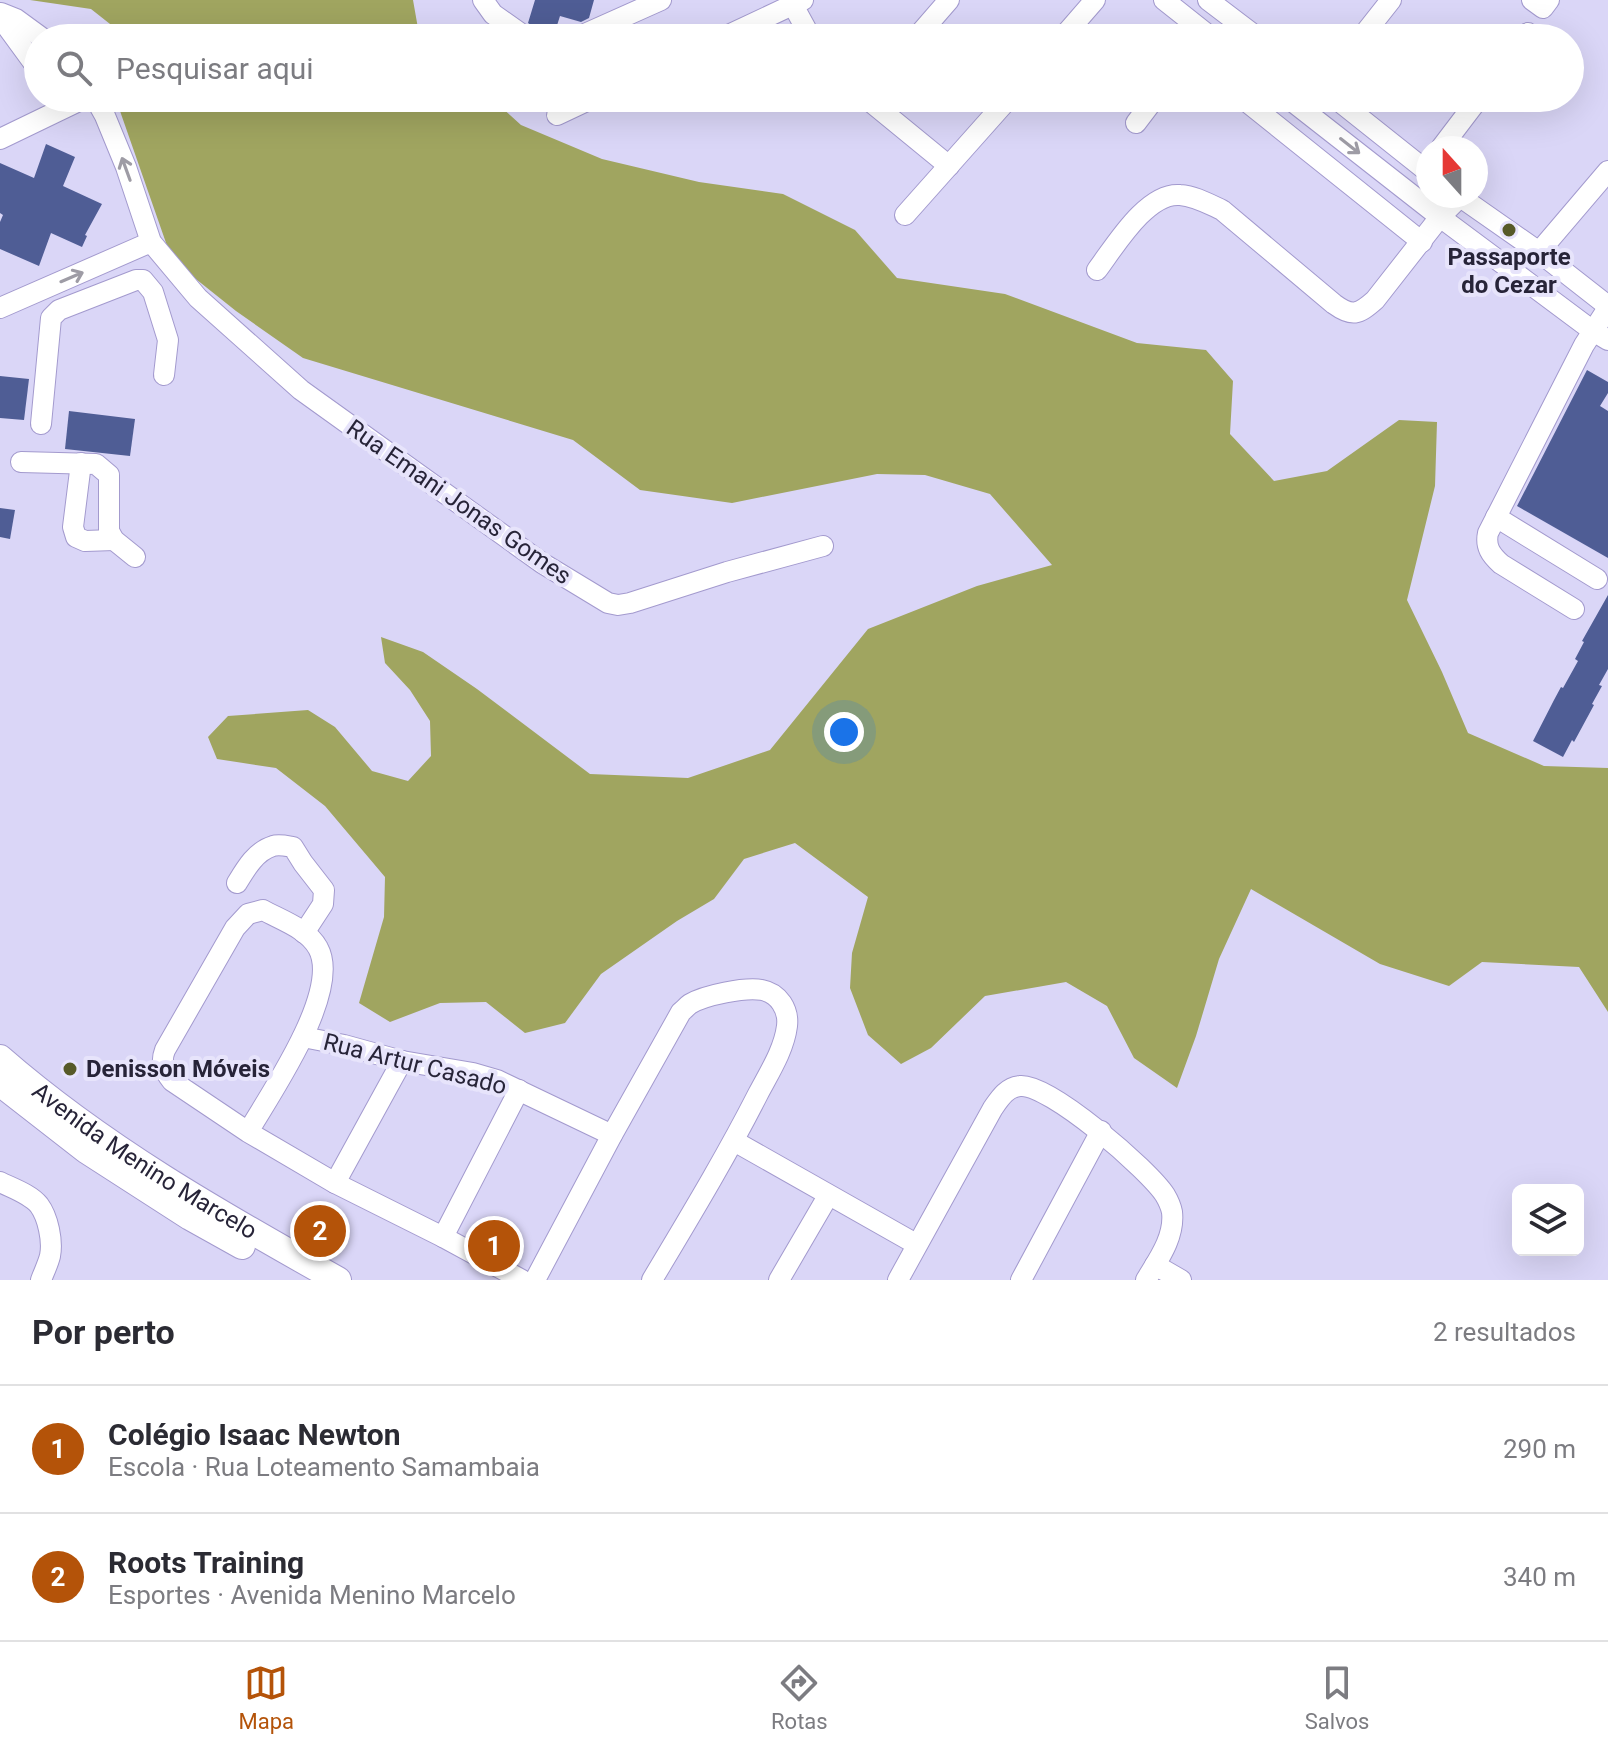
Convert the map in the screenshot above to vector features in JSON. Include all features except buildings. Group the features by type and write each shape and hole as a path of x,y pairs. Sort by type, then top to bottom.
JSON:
{"main road":[{"name":"Avenida Menino Marcelo","path":"0,1058 112,1145 239,1225 338,1280"},
{"name":"Avenida Menino Marcelo","path":"0,1083 86,1150 190,1217 304,1280"}],"street":[{"path":"483,0 493,14 507,24"},
{"path":"607,24 661,0"},
{"path":"928,24 949,0"},
{"path":"1074,24 1095,0"},
{"path":"1164,0 1194,24"},
{"path":"1372,24 1391,0"},
{"path":"752,24 798,2 806,24"},
{"path":"1219,3 1242,24"},
{"path":"0,15 24,25"},
{"path":"0,15 24,49"},
{"path":"33,124 43,112"},
{"path":"0,139 57,112"},
{"path":"0,308 151,242 126,167 103,112"},
{"path":"557,115 563,112"},
{"path":"883,112 949,166"},
{"path":"905,215 997,112"},
{"path":"1136,123 1144,112"},
{"path":"1262,112 1595,339"},
{"path":"1304,112 1432,228"},
{"path":"1353,112 1416,161"},
{"path":"1450,136 1468,112"},
{"path":"1539,252 1608,171"},
{"path":"1097,270 1150,205 1163,197 1179,194 1222,210 1345,312 1352,313 1364,310 1375,300 1450,208"},
{"path":"1477,208 1608,307 1595,339 1496,517 1486,541 1492,556 1501,564 1574,609"},
{"name":"Rua Emani Jonas Gomes","path":"151,242 198,298 301,390 542,563 608,603 630,603 823,546"},
{"path":"41,424 51,318 59,310 143,280 153,292 168,340 164,375"},
{"path":"21,462 96,464 109,475 109,531 114,540 135,557"},
{"path":"81,463 73,527 76,537 85,541 114,540"},
{"path":"1496,517 1597,579"},
{"path":"237,883 247,866 260,853 275,845 293,847 324,890 323,904 311,940"},
{"path":"248,1132 303,1037 323,978 322,959 311,940 263,910 248,914 235,928 165,1050 163,1068 172,1081 248,1132 335,1183 522,1280"},
{"path":"535,1280 681,1012 707,997 761,990 773,995 787,1014 782,1047 734,1141 652,1280"},
{"name":"Rua Artur Casado","path":"303,1037 497,1080 612,1135"},
{"path":"335,1183 402,1061"},
{"path":"898,1280 993,1108 1011,1088 1029,1086 1101,1131 1163,1193 1172,1213 1172,1228 1150,1273 1181,1280"},
{"path":"443,1237 519,1090"},
{"path":"1021,1280 1101,1131"},
{"path":"734,1141 916,1244"},
{"path":"0,1182 39,1205 45,1218 51,1241 50,1256 41,1280"},
{"path":"779,1280 828,1196"}],"green space":[{"path":"30,0 413,0 417,24 110,24 91,9"},
{"path":"120,112 507,112 521,125 602,159 699,182 783,194 855,230 897,278 1005,294 1137,343 1206,350 1233,381 1230,434 1274,481 1327,471 1399,420 1437,422 1435,486 1407,600 1468,733 1544,766 1608,768 1608,1012 1579,967 1482,962 1449,986 1380,964 1251,889 1219,959 1177,1088 1134,1058 1107,1006 1066,982 985,996 931,1048 901,1064 868,1035 850,988 852,953 868,897 795,843 744,859 714,899 601,974 565,1023 525,1033 486,1002 440,1003 390,1022 359,1003 384,917 385,877 325,806 276,768 217,759 208,737 228,716 308,710 335,727 372,771 408,781 431,756 430,721 410,690 385,663 381,637 423,652 590,774 688,778 770,750 868,629 977,586 1052,565 990,494 925,475 877,474 732,503 640,490 573,440 303,358 236,311 172,260"}],"place":[{"name":"Passaporte do Cezar","path":"1509,230"},
{"name":"Denisson Móveis","path":"70,1069"},
{"name":"Roots Training","path":"320,1231"},
{"name":"Colégio Isaac Newton","path":"494,1246"}]}
